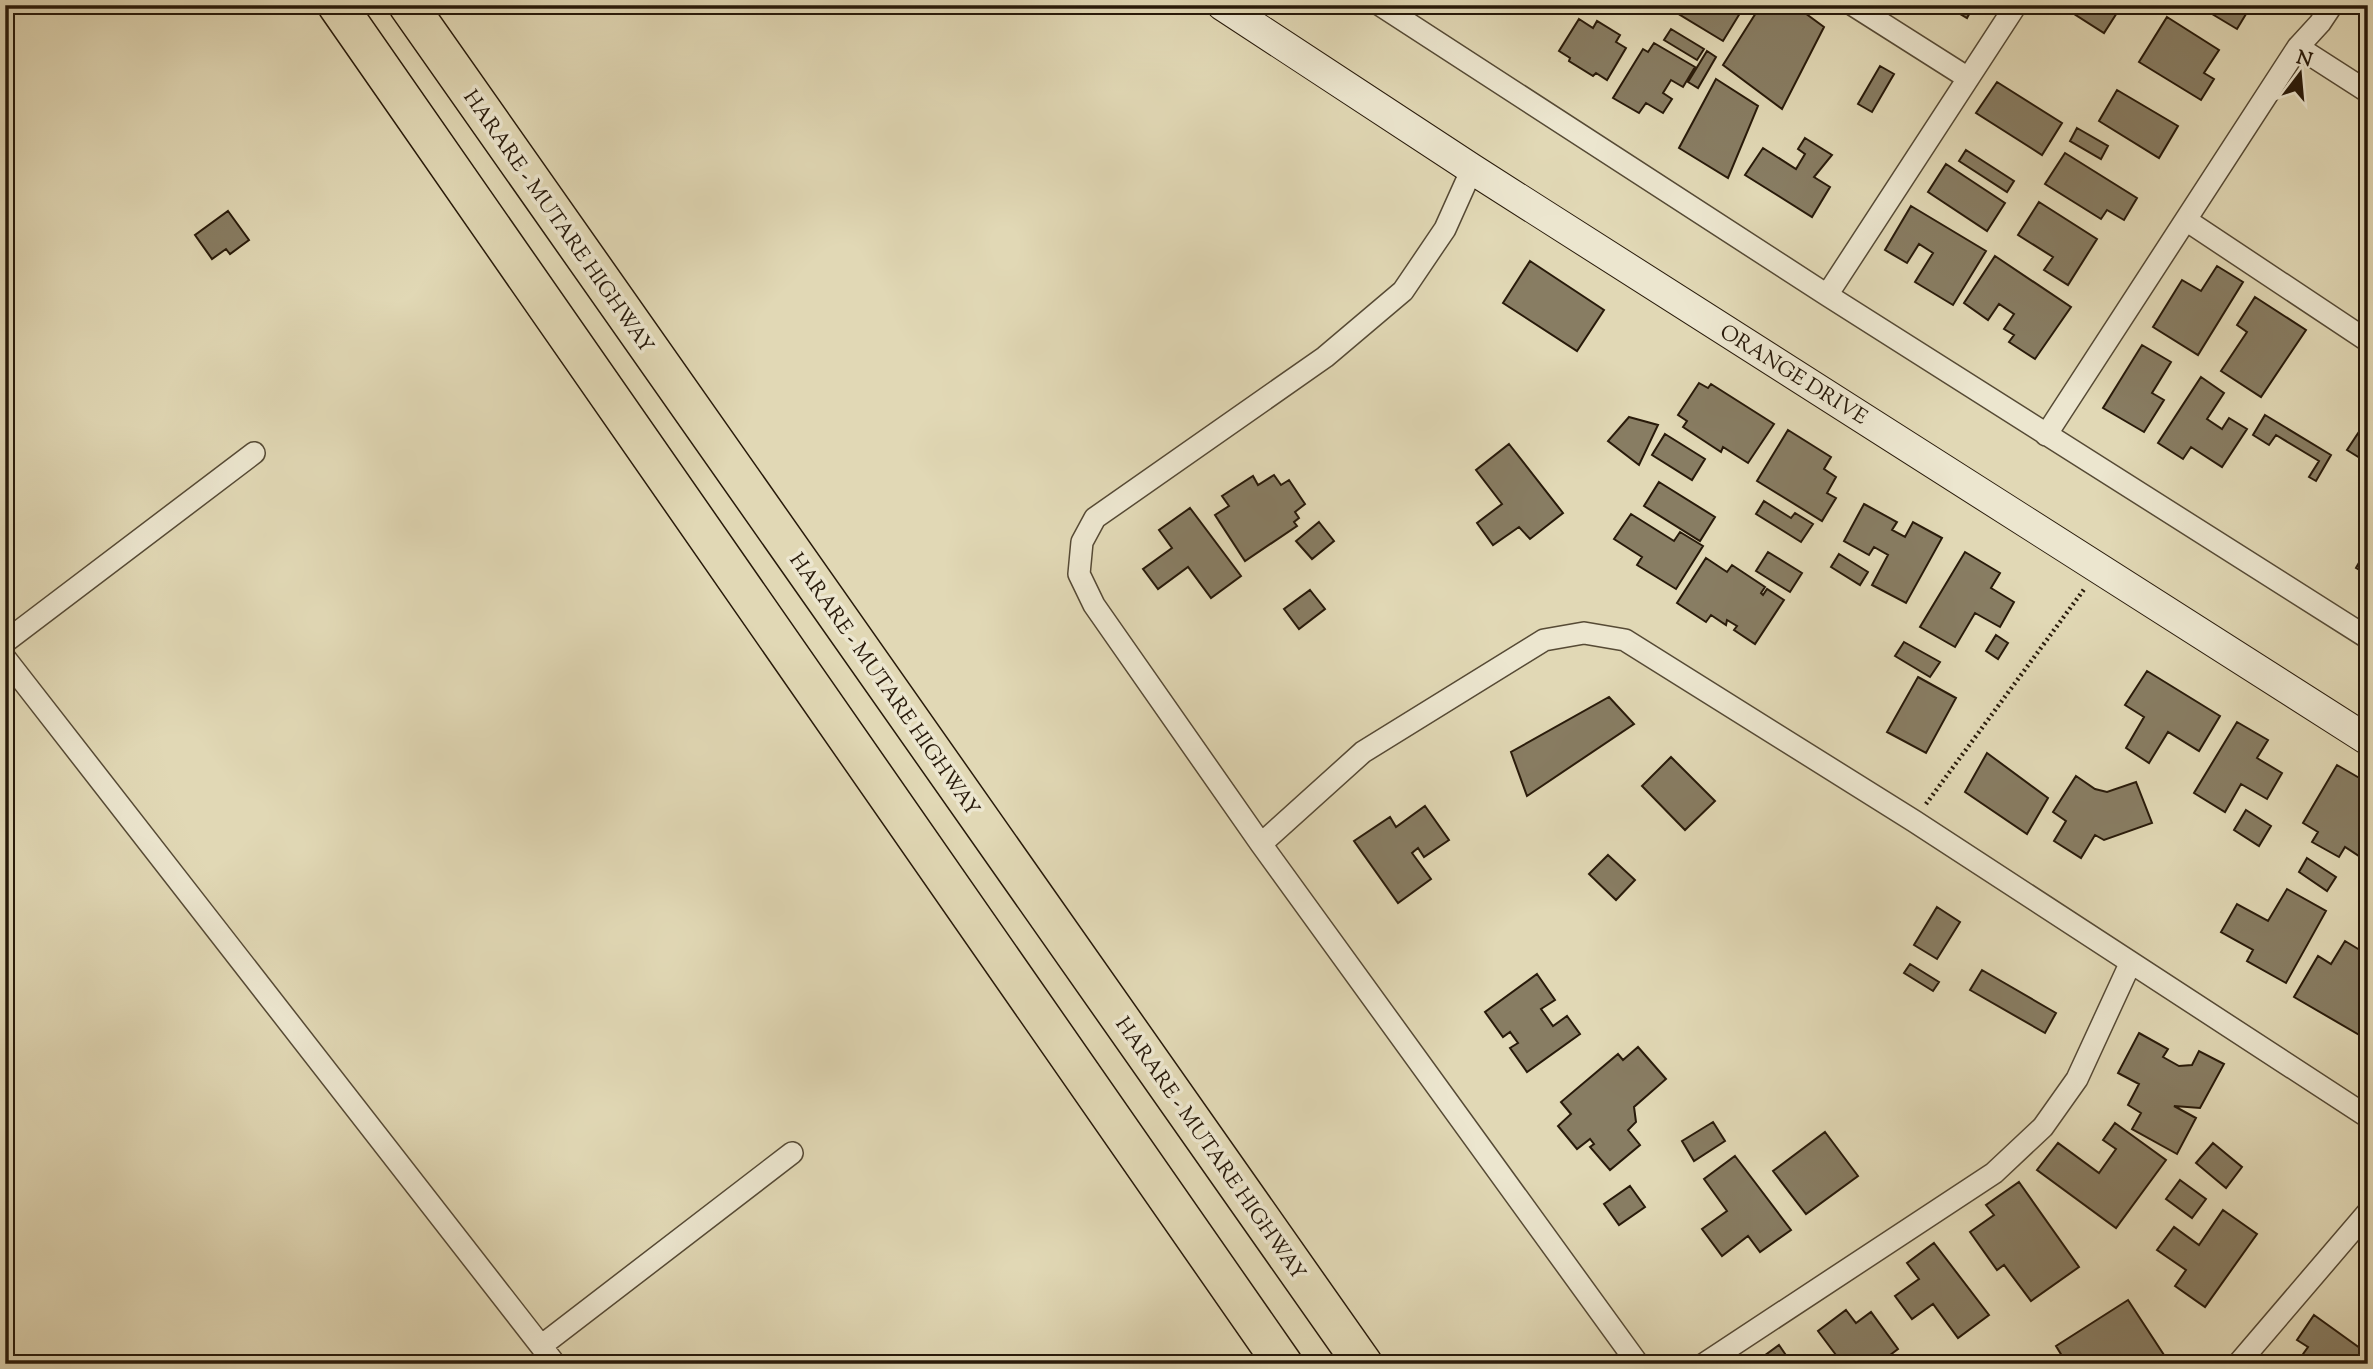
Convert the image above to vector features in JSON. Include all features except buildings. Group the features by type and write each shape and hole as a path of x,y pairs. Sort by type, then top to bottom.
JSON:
{"highway":[{"path":"337,5 1283,1364"},
{"name":"HARARE - MUTARE HIGHWAY","path":"408,5 1363,1364"}],"street":[{"name":"ORANGE DRIVE","path":"1222,5 1472,169 2368,740"},
{"path":"1380,5 1826,295 2368,638"},
{"path":"1853,5 1968,78"},
{"path":"1826,295 2015,5"},
{"path":"2046,435 2298,47 2332,5"},
{"path":"2298,47 2368,92"},
{"path":"1472,169 1445,229 1403,291 1325,357 1095,518 1083,542 1079,574 1094,605 1261,844 1638,1364"},
{"path":"2186,220 2368,341"},
{"path":"5,642 254,453"},
{"path":"1261,844 1363,752 1544,640 1584,633 1625,640 1914,821 2368,1117"},
{"path":"5,658 555,1364"},
{"path":"1704,1364 1994,1173 2043,1127 2077,1079 2130,964"},
{"path":"541,1346 792,1153"},
{"path":"2238,1364 2368,1212"}],"path":[{"path":"1914,821 2100,568"}]}
